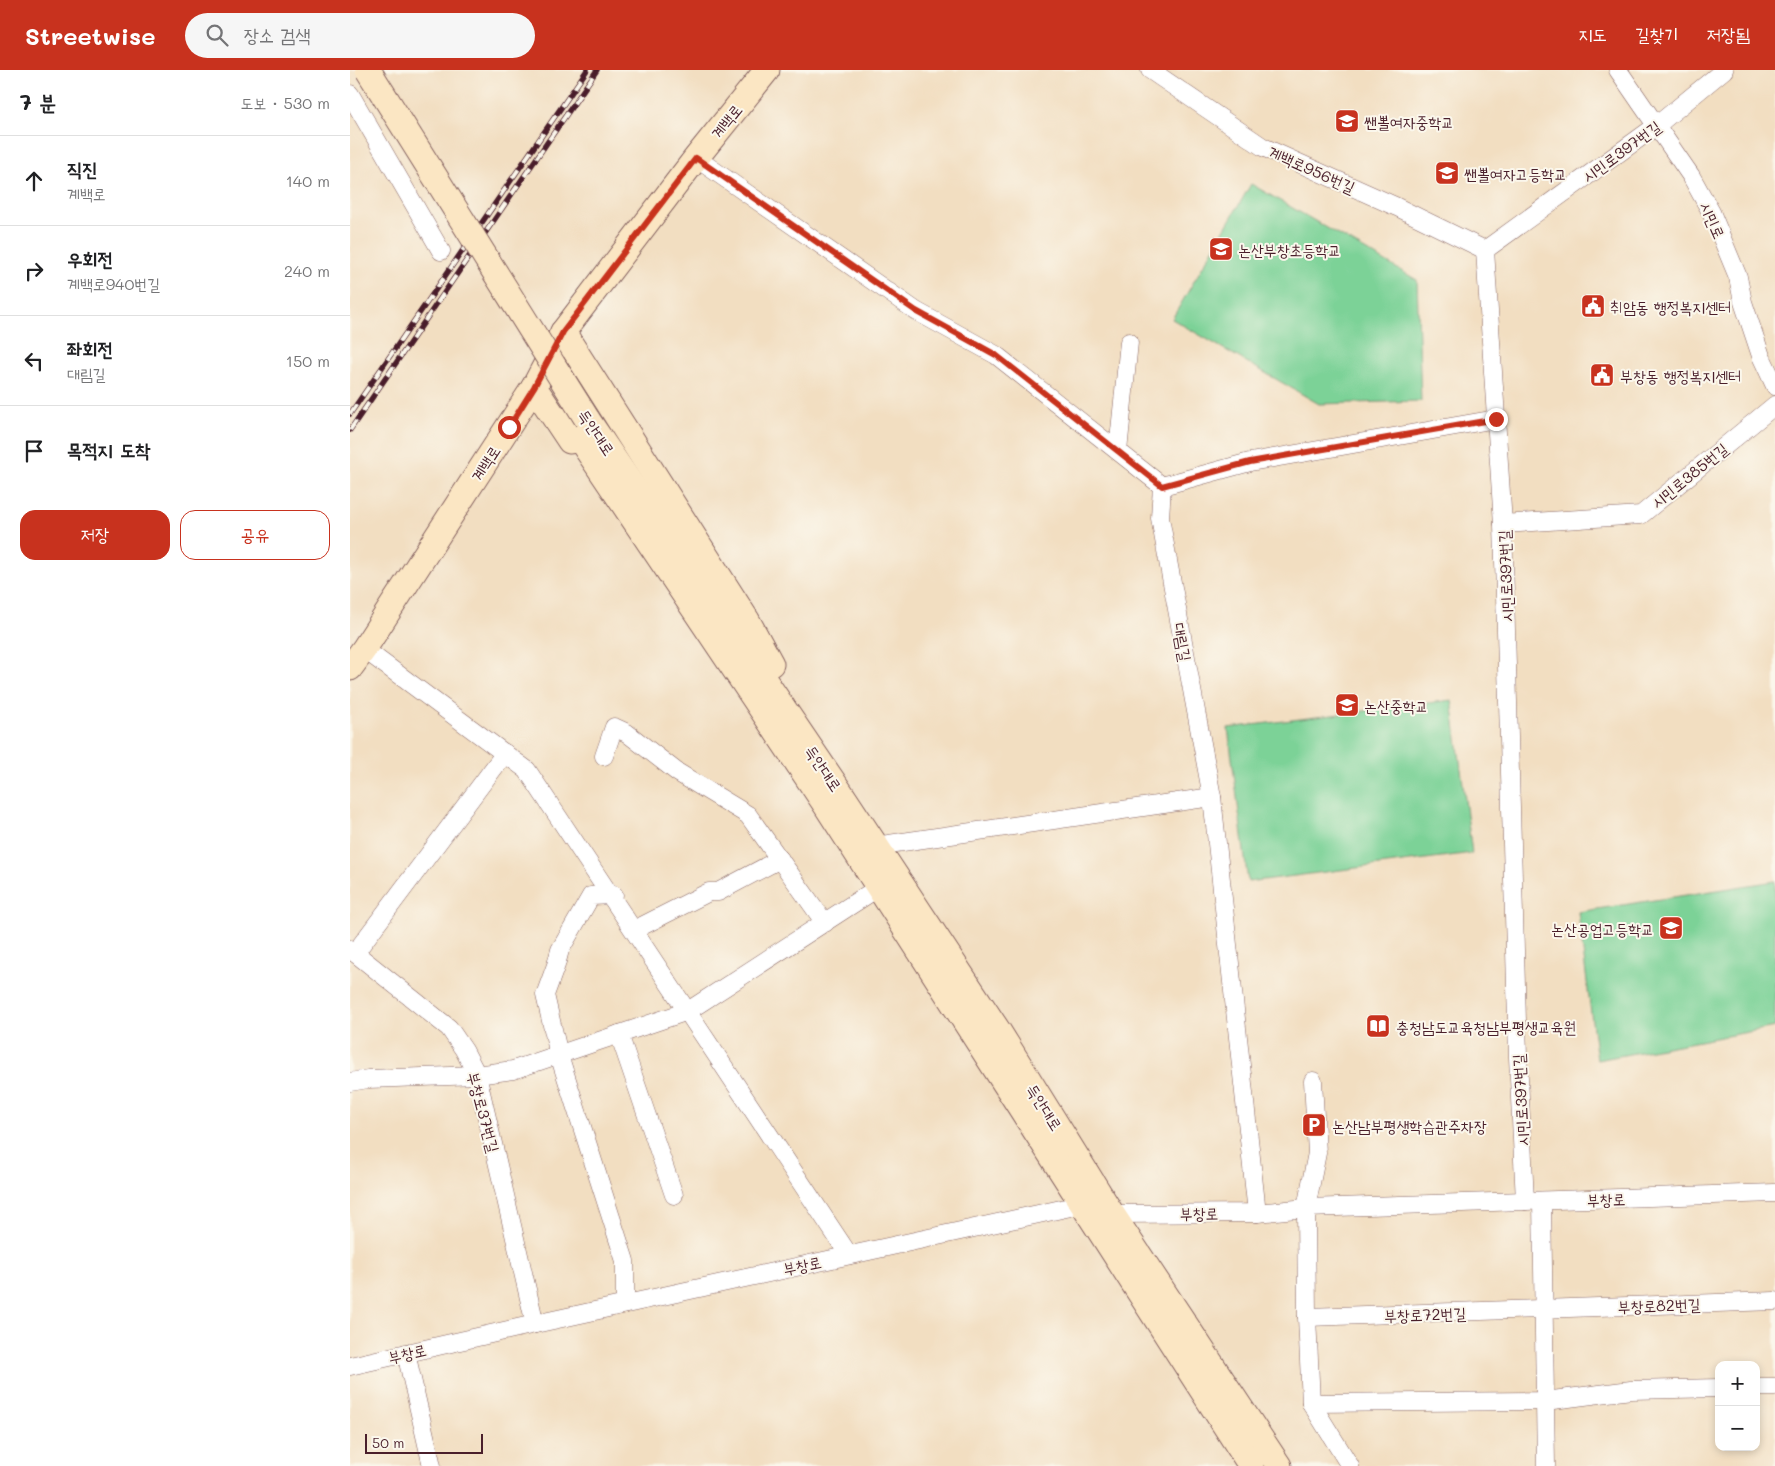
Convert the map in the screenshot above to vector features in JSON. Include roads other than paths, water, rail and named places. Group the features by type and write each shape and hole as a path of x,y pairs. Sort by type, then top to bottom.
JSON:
{"street":[{"name":"득안대로","path":"368,70 577,419"},
{"name":"계백로","path":"357,658 534,387 563,332 696,158 767,70"},
{"name":"계백로956번길","path":"1150,70 1264,147 1397,207 1485,250"},
{"name":"시민로","path":"1618,70 1691,176 1711,212 1738,276 1743,302 1760,356 1775,386"},
{"name":"시민로397번길","path":"1534,1201 1518,1057 1503,524 1485,250 1656,126 1724,70"},
{"name":"득안대로","path":"350,74 577,419 833,798 879,887 1251,1466"},
{"path":"350,94 441,251"},
{"path":"696,158 916,311 996,355 1162,486 1250,462 1496,419"},
{"path":"563,332 747,620 833,798"},
{"path":"1118,450 1129,342"},
{"path":"534,387 711,653 833,798"},
{"name":"시민로385번길","path":"1503,524 1641,515 1775,405"},
{"name":"대림길","path":"1162,486 1160,518 1212,798"},
{"path":"357,658 527,770 612,895 849,1255"},
{"path":"604,756 614,727 627,733 677,772 748,815 825,922"},
{"path":"352,952 505,754"},
{"name":"득안대로","path":"833,798 875,846 999,1032 1112,1214 1279,1466"},
{"path":"875,846 1212,798 1256,1213"},
{"path":"634,930 709,892 718,892 780,859"},
{"path":"350,1082 368,1079 477,1075 513,1070 688,1011 879,887"},
{"path":"612,895 591,896 560,950 545,995 559,1055 625,1261 625,1304"},
{"name":"부창로37번길","path":"352,952 449,1028 464,1050 477,1075 535,1324"},
{"path":"619,1034 674,1195"},
{"path":"1313,1081 1317,1153 1306,1208 1307,1317 1311,1403 1350,1466"},
{"name":"부창로","path":"350,1366 1084,1204 1112,1214 1256,1213 1306,1208 1775,1193"},
{"path":"1534,1201 1544,1310 1546,1466"},
{"name":"부창로82번길","path":"1544,1310 1775,1301"},
{"name":"부창로72번길","path":"1307,1317 1544,1310"},
{"path":"406,1354 432,1466"},
{"path":"1760,1387 1775,1387"},
{"path":"1311,1403 1545,1401 1631,1390 1715,1388"}],"railway":[{"path":"350,414 587,70"},
{"path":"350,430 597,70"}],"place":[{"name":"쌘뽈여자중학교","path":"1347,121"},
{"name":"쌘뽈여자고등학교","path":"1447,173"},
{"name":"논산부창초등학교","path":"1221,249"},
{"name":"취암동 행정복지센터","path":"1593,306"},
{"name":"부창동 행정복지센터","path":"1602,375"},
{"name":"논산중학교","path":"1347,705"},
{"name":"논산공업고등학교","path":"1671,928"},
{"name":"충청남도교육청남부평생교육원","path":"1378,1026"},
{"name":"논산남부평생학습관주차장","path":"1314,1125"}]}
